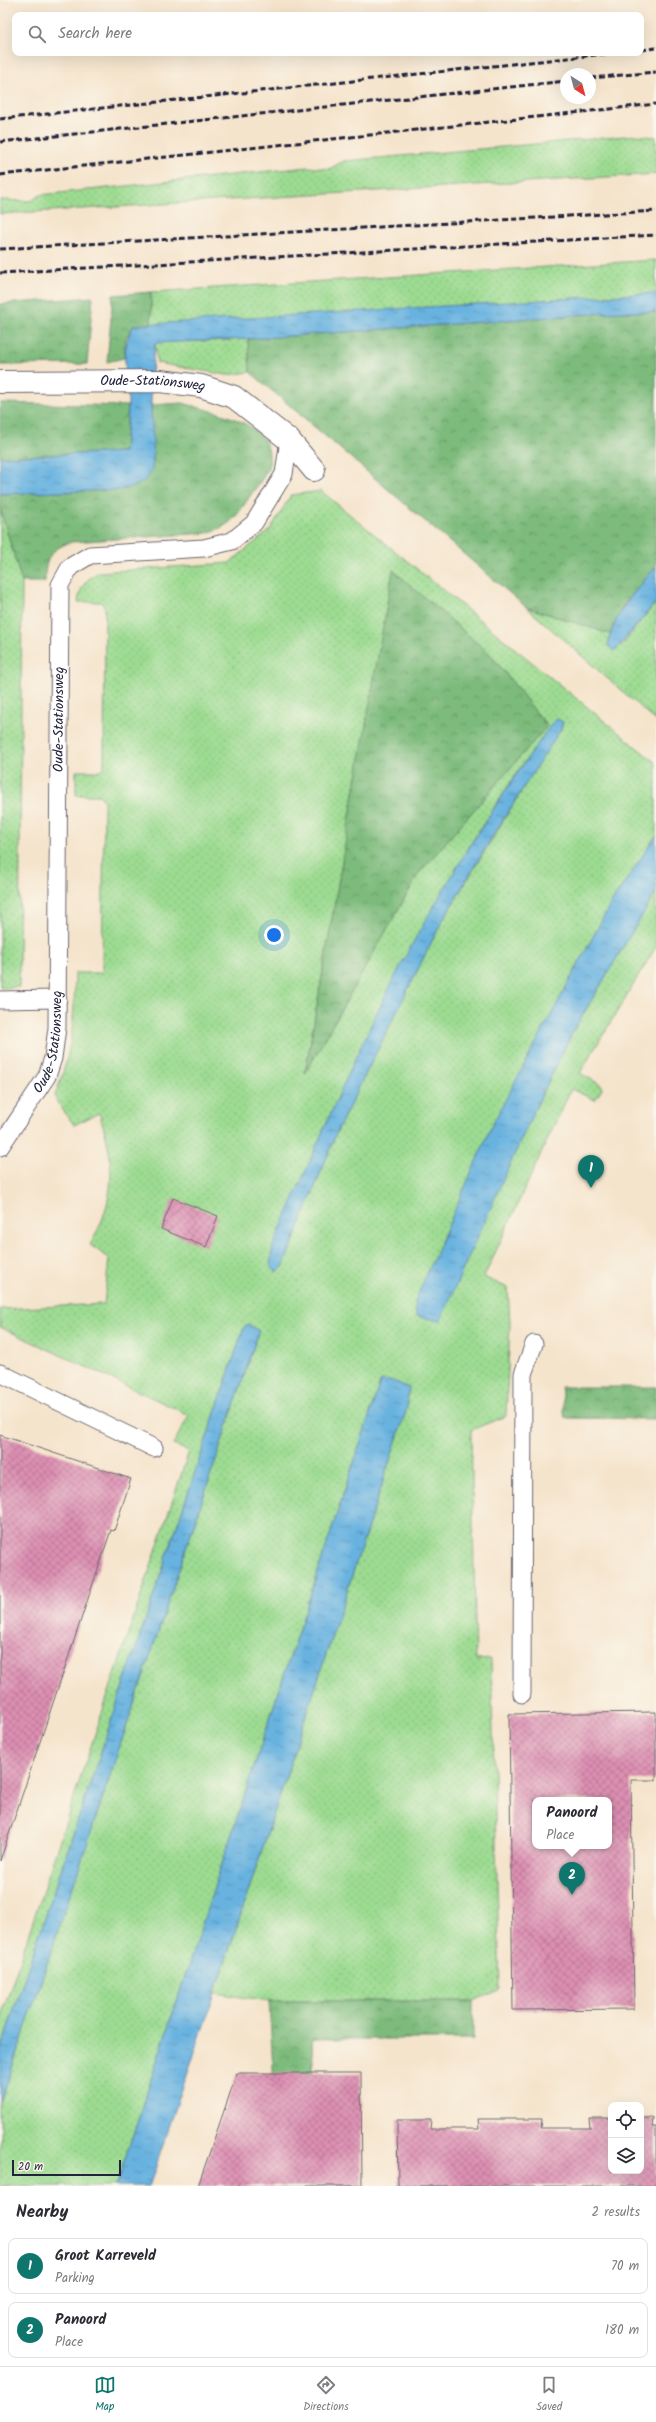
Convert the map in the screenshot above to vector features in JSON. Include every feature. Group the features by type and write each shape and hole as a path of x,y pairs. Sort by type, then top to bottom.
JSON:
{"street":[{"name":"Oude-Stationsweg","path":"0,382 160,381 200,386 234,397 289,440 314,470"}],"lane":[{"name":"Oude-Stationsweg","path":"0,1147 47,1076 55,1043 58,999 60,585 70,567 90,555 204,548 232,542 254,523 284,474 289,440"},
{"path":"0,1000 58,999"},
{"path":"522,1694 523,1374 534,1344"},
{"path":"0,1374 154,1448"}],"green space":[{"path":"636,135 656,137 656,174 0,214 0,200 31,201 40,195 308,167 329,169 344,161"},
{"path":"656,260 656,293 151,325 151,292"},
{"path":"151,292 151,325 134,325 126,338 124,358 107,362 113,295"},
{"path":"93,297 87,364 0,365 0,304"},
{"path":"619,312 656,312 656,567 624,604 610,634 526,607 250,372 248,339"},
{"path":"248,339 250,372 227,375 157,363 155,343"},
{"path":"0,403 128,406 124,452 0,457"},
{"path":"183,403 225,415 252,428 262,438 268,449 268,468 261,481 237,515 228,524 206,533 71,542 58,548 50,556 47,561 45,582 22,582 0,508 0,494 118,490 153,462 151,405"},
{"path":"321,491 656,763 656,836 611,903 533,1113 572,1033 656,892 656,947 580,1073 601,1085 602,1089 595,1100 571,1089 484,1277 508,1288 510,1323 506,1416 471,1430 476,1660 491,1659 500,1990 473,2001 269,2001 215,1993 407,1408 381,1380 116,2186 0,2186 0,2104 259,1331 248,1324 244,1327 0,2051 0,2020 189,1451 173,1445 189,1415 0,1327 0,1309 104,1304 109,1258 90,1245 99,1228 109,1196 111,1180 105,1131 99,1113 74,1125 57,1102 55,1095 66,1064 69,1049 73,1020 75,973 102,973 104,801 100,795 76,795 76,771 101,771 104,767 105,608 101,602 78,602 80,592 84,584 95,574 100,572 229,563 270,530 291,495","holes":["393,571 490,654 547,726 419,873 305,1073","563,723 441,923 338,1129 283,1267 276,1272 410,948 471,843 524,762"]},
{"path":"0,508 22,582 19,987 0,988"},
{"path":"393,570 490,654 547,726 419,873 305,1074"},
{"path":"656,602 656,721 526,607 610,634 608,646 622,645"},
{"path":"561,1387 656,1387 656,1419 565,1418"},
{"path":"269,2001 473,2001 473,2039 312,2039 318,2186 280,2186"}],"water":[{"path":"656,293 656,312 619,312 248,339 155,343 152,367 151,399 153,460 150,474 144,481 118,490 0,494 0,457 124,452 128,417 125,355 129,336 134,325"},
{"path":"656,567 656,602 615,651 608,646 611,634 620,613 640,585"},
{"path":"557,719 563,722 561,729 492,837 441,923 338,1129 283,1267 276,1272 270,1265 273,1246 355,1058 391,984 426,919 478,833 533,750 552,723"},
{"path":"656,836 656,892 572,1033 533,1113 440,1321 416,1316 415,1301 492,1125 611,903"},
{"path":"248,1324 259,1331 0,2104 0,2051 244,1327"},
{"path":"381,1380 393,1381 409,1388 407,1408 215,1993 149,2186 116,2186"}],"building":[{"path":"173,1198 218,1216 206,1247 161,1229"},
{"path":"0,1435 131,1479 114,1531 111,1530 0,1861"},
{"path":"656,1712 656,1780 631,1780 634,2009 513,2010 509,1714"},
{"path":"237,2073 361,2073 362,2186 198,2186"},
{"path":"589,2118 608,2118 608,2174 644,2174 644,2118 653,2118 652,2127 656,2127 656,2186 398,2186 397,2120 431,2120 430,2129 479,2129 478,2119 542,2119 541,2128 590,2128"}],"railway":[{"path":"644,50 656,48"},
{"path":"0,119 586,56"},
{"path":"596,77 656,72"},
{"path":"0,142 560,82"},
{"path":"0,175 656,104"},
{"path":"0,249 656,211"},
{"path":"0,273 656,235"}],"place":[{"name":"Groot Karreveld","path":"591,1188"},
{"name":"Panoord","path":"572,1895"}]}
